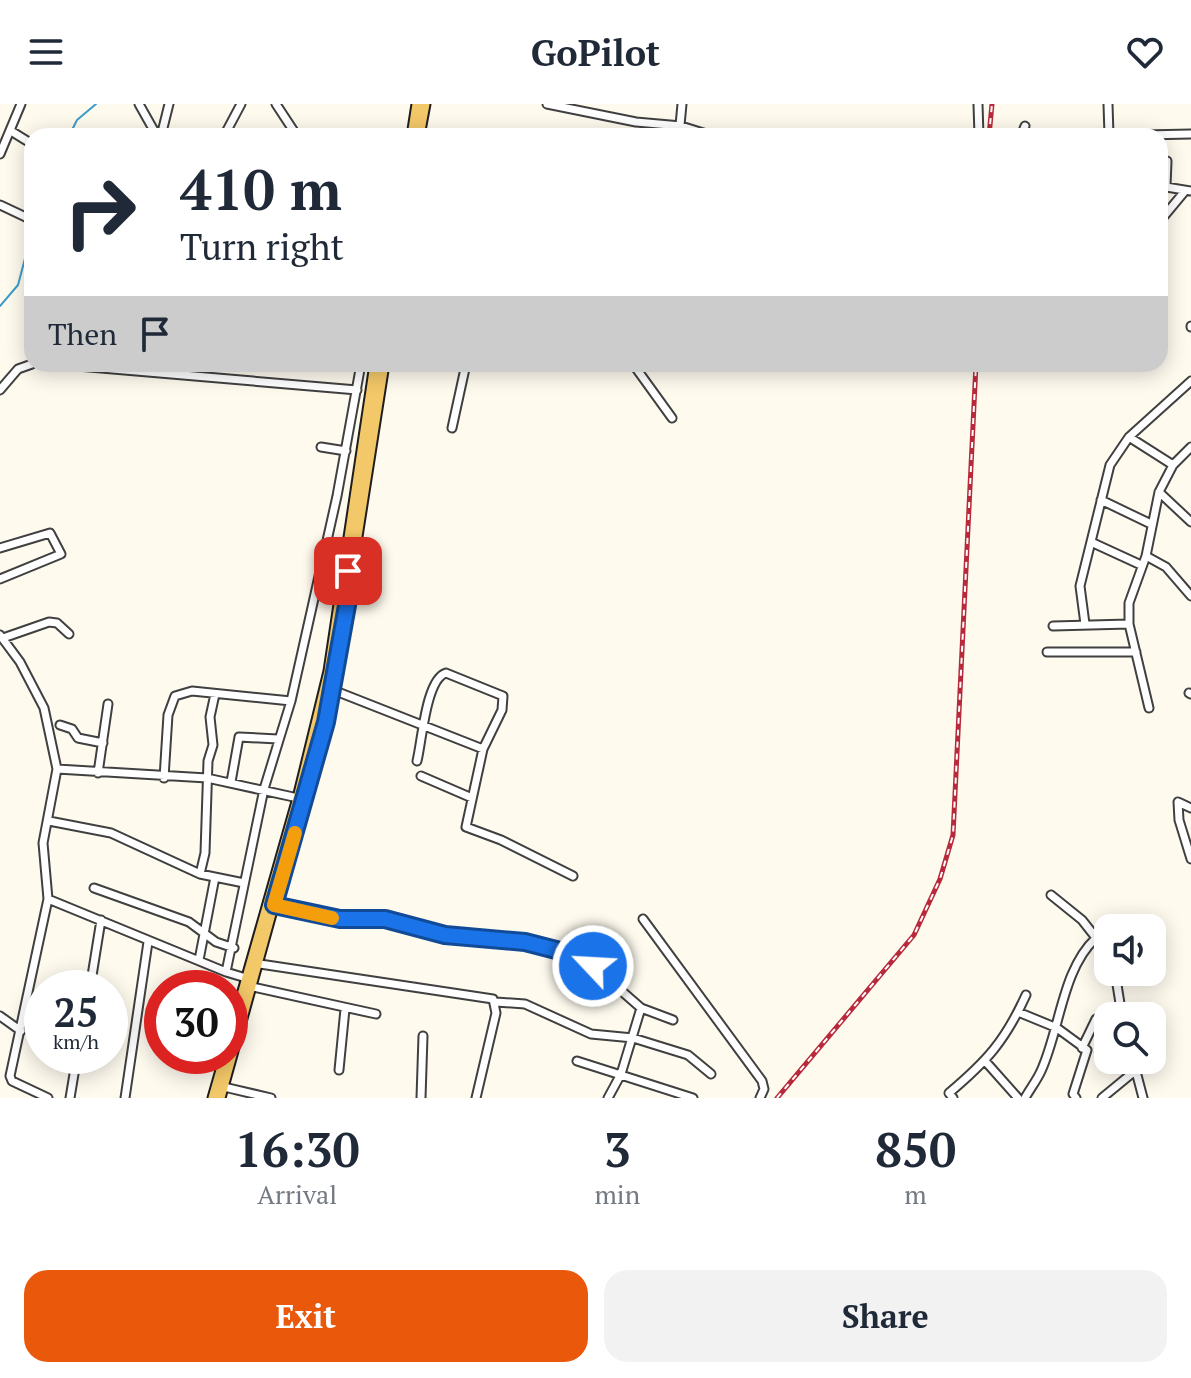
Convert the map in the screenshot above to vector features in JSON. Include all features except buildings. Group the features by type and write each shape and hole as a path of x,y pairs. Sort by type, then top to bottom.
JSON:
{"main road":[{"path":"413,128 417,104"},
{"path":"420,128 425,104"},
{"path":"220,1098 260,964 333,690 374,372"},
{"path":"248,971 298,798 329,671 383,372"},
{"path":"213,1098 220,1074"}],"street":[{"path":"0,154 21,104"},
{"path":"139,104 154,128"},
{"path":"162,128 169,104"},
{"path":"228,128 241,104"},
{"path":"276,104 290,128"},
{"path":"547,104 636,122 687,128"},
{"path":"681,126 682,104"},
{"path":"978,104 979,128"},
{"path":"1108,104 1113,128"},
{"path":"11,131 24,139"},
{"path":"1168,134 1191,134"},
{"path":"1168,187 1188,191"},
{"path":"1168,212 1188,191"},
{"path":"0,205 24,216"},
{"path":"0,390 18,369 24,367"},
{"path":"147,372 357,390"},
{"path":"227,970 234,948 264,789 291,701 346,451 360,372"},
{"path":"452,428 464,372"},
{"path":"639,372 672,418"},
{"path":"1085,624 1080,586 1110,465 1129,437 1190,384"},
{"path":"1129,437 1173,465"},
{"path":"321,447 346,451"},
{"path":"1149,708 1129,624 1129,603 1146,556 1159,492 1173,465 1191,448"},
{"path":"1159,492 1191,522"},
{"path":"1101,500 1151,524"},
{"path":"0,548 50,533 61,554 0,579"},
{"path":"1091,542 1141,565"},
{"path":"1146,556 1166,567 1191,596"},
{"path":"48,1098 12,1081 10,1076 48,899 43,856 49,821 48,804 57,769 44,708 2,636 49,622 57,623 69,634"},
{"path":"1053,626 1129,624"},
{"path":"1047,652 1136,652"},
{"path":"417,761 423,724 441,674 503,696 493,733 483,749 464,823 469,830 501,840 573,876"},
{"path":"333,690 483,749"},
{"path":"164,778 171,700 192,691 291,701"},
{"path":"200,874 205,853 207,778 213,741 210,717 215,694"},
{"path":"98,773 108,704"},
{"path":"60,725 72,729 78,738 103,743"},
{"path":"231,782 239,737 278,739"},
{"path":"57,769 164,778 207,778 298,798"},
{"path":"421,776 472,798"},
{"path":"1191,808 1178,802 1179,820 1191,859"},
{"path":"49,821 111,833 200,874 244,883"},
{"path":"199,960 215,877"},
{"path":"94,888 189,922 204,934 234,948"},
{"path":"1051,895 1069,907 1094,936"},
{"path":"48,899 221,970"},
{"path":"274,905 340,919 385,919 445,935 547,947 593,966 641,1008 673,1020"},
{"path":"643,919 762,1081 764,1089 760,1098"},
{"path":"93,970 101,920"},
{"path":"1025,1098 1041,1071 1077,966 1094,940"},
{"path":"125,1098 148,942"},
{"path":"260,964 525,1004 591,1034 633,1038 688,1055 711,1074"},
{"path":"253,987 376,1014"},
{"path":"948,1096 986,1062 1009,1033 1026,995"},
{"path":"476,1098 496,1002"},
{"path":"608,1098 621,1074 641,1008"},
{"path":"339,1070 345,1009"},
{"path":"1018,1012 1057,1028 1087,1050 1073,1094 1076,1098"},
{"path":"0,1016 21,1031"},
{"path":"1082,1048 1094,1023"},
{"path":"421,1098 423,1036"},
{"path":"577,1061 693,1098"},
{"path":"986,1062 1018,1098"},
{"path":"70,1098 74,1074"},
{"path":"1102,1098 1131,1074"},
{"path":"1137,1074 1143,1098"},
{"path":"224,1087 271,1098"}],"waterway":[{"path":"73,128 77,120 96,104"},
{"path":"0,306 18,285 24,262"}],"railway":[{"path":"990,128 992,104"},
{"path":"777,1098 914,935 940,879 953,835 976,372"}],"slow traffic":[{"path":"295,833 274,905 332,918"}],"route":[{"path":"348,571 353,572 326,722 274,905 340,919 385,919 445,935 525,942 560,951 593,966"}]}
